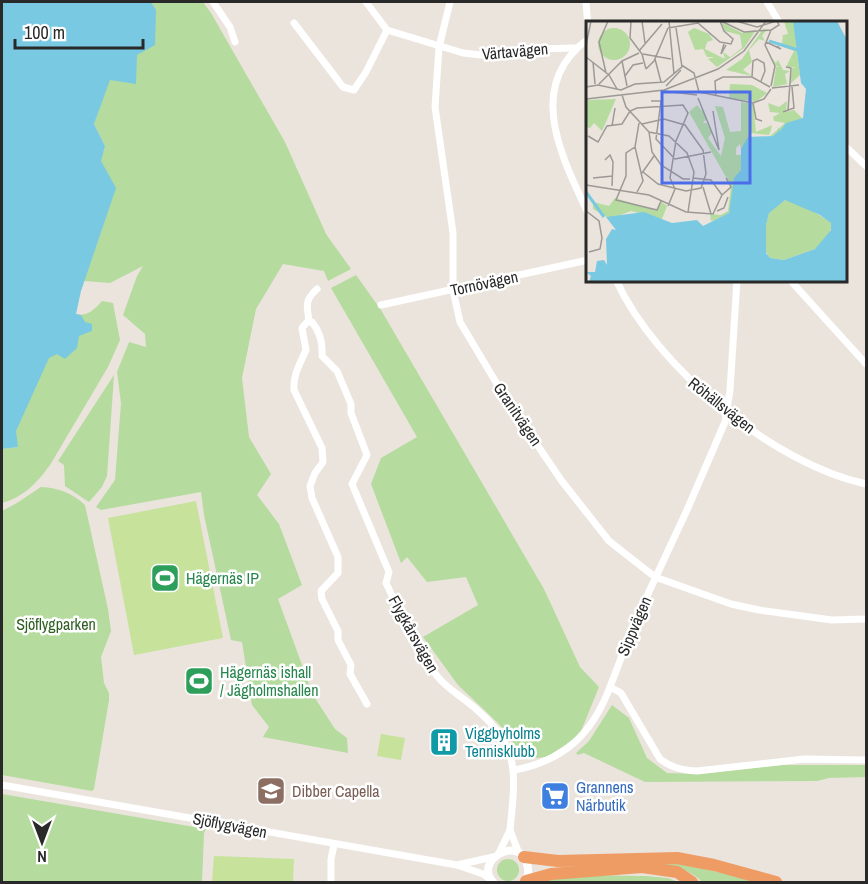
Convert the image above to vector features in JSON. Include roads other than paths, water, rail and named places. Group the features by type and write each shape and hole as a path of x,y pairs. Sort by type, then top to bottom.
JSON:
{"highway":[{"path":"521,854 558,861 677,858 714,865 776,882"},
{"path":"529,881 551,874 642,867 677,872 692,882"}],"street":[{"path":"213,2 230,27 235,42"},
{"path":"294,23 343,87 354,90 366,72 387,30 366,2"},
{"name":"Granitvägen","path":"450,2 439,47 435,106 453,233 453,290 460,322 470,342 561,480 609,541 655,577 731,604 759,610 832,620 867,619"},
{"path":"586,2 587,21"},
{"path":"767,2 777,21"},
{"name":"Värtavägen","path":"387,30 439,47 463,53 491,56 535,49 575,48"},
{"path":"586,40 575,48 562,68 553,90 557,142 586,208"},
{"path":"847,148 867,166"},
{"name":"Tornövägen","path":"381,304 586,260"},
{"name":"Röhällsvägen","path":"617,282 621,293 640,322 665,355 684,375 728,411 757,433 800,459 833,475 867,484"},
{"name":"Sippvägen","path":"515,770 548,760 579,739 604,704 634,624 699,483 728,411 737,282"},
{"path":"792,282 867,364"},
{"path":"317,290 309,297 306,307 309,321 302,328 306,350 293,379 294,390 322,448 323,462 310,486 312,498 338,557 338,573 321,591 322,599 338,630 338,640 351,664 350,674 368,704"},
{"name":"Flygkårsvägen","path":"309,321 320,335 323,344 322,356 337,371 362,437 367,455 352,484 389,572 386,583 415,641 438,678 494,724 508,749 515,770 510,830 496,855"},
{"path":"610,687 621,693 660,759 682,770 697,771 804,759 867,760"},
{"name":"Sjöflygvägen","path":"2,785 458,865 483,874 491,881"},
{"name":"Flygkårsvägen","path":"510,830 521,854"},
{"path":"331,882 331,859 334,844"},
{"path":"491,881 488,870 496,855 509,850 521,854 528,865 529,881"},
{"name":"Sjöflygvägen","path":"458,865 496,855"}],"water":[{"path":"2,2 151,2 156,10 155,45 137,55 136,84 110,80 94,124 105,146 101,161 116,188 81,291 76,314 81,315 85,322 92,324 92,331 79,336 77,348 65,359 57,354 49,358 16,431 18,447 2,449"}],"place":[{"name":"Hägernäs IP","path":"165,578"},
{"name":"Hägernäs ishall / Jägholmshallen","path":"199,681"},
{"name":"Viggbyholms Tennisklubb","path":"444,742"},
{"name":"Dibber Capella","path":"271,791"},
{"name":"Grannens Närbutik","path":"555,796"}],"park label":[{"name":"Sjöflygparken","path":"56,624"}]}
